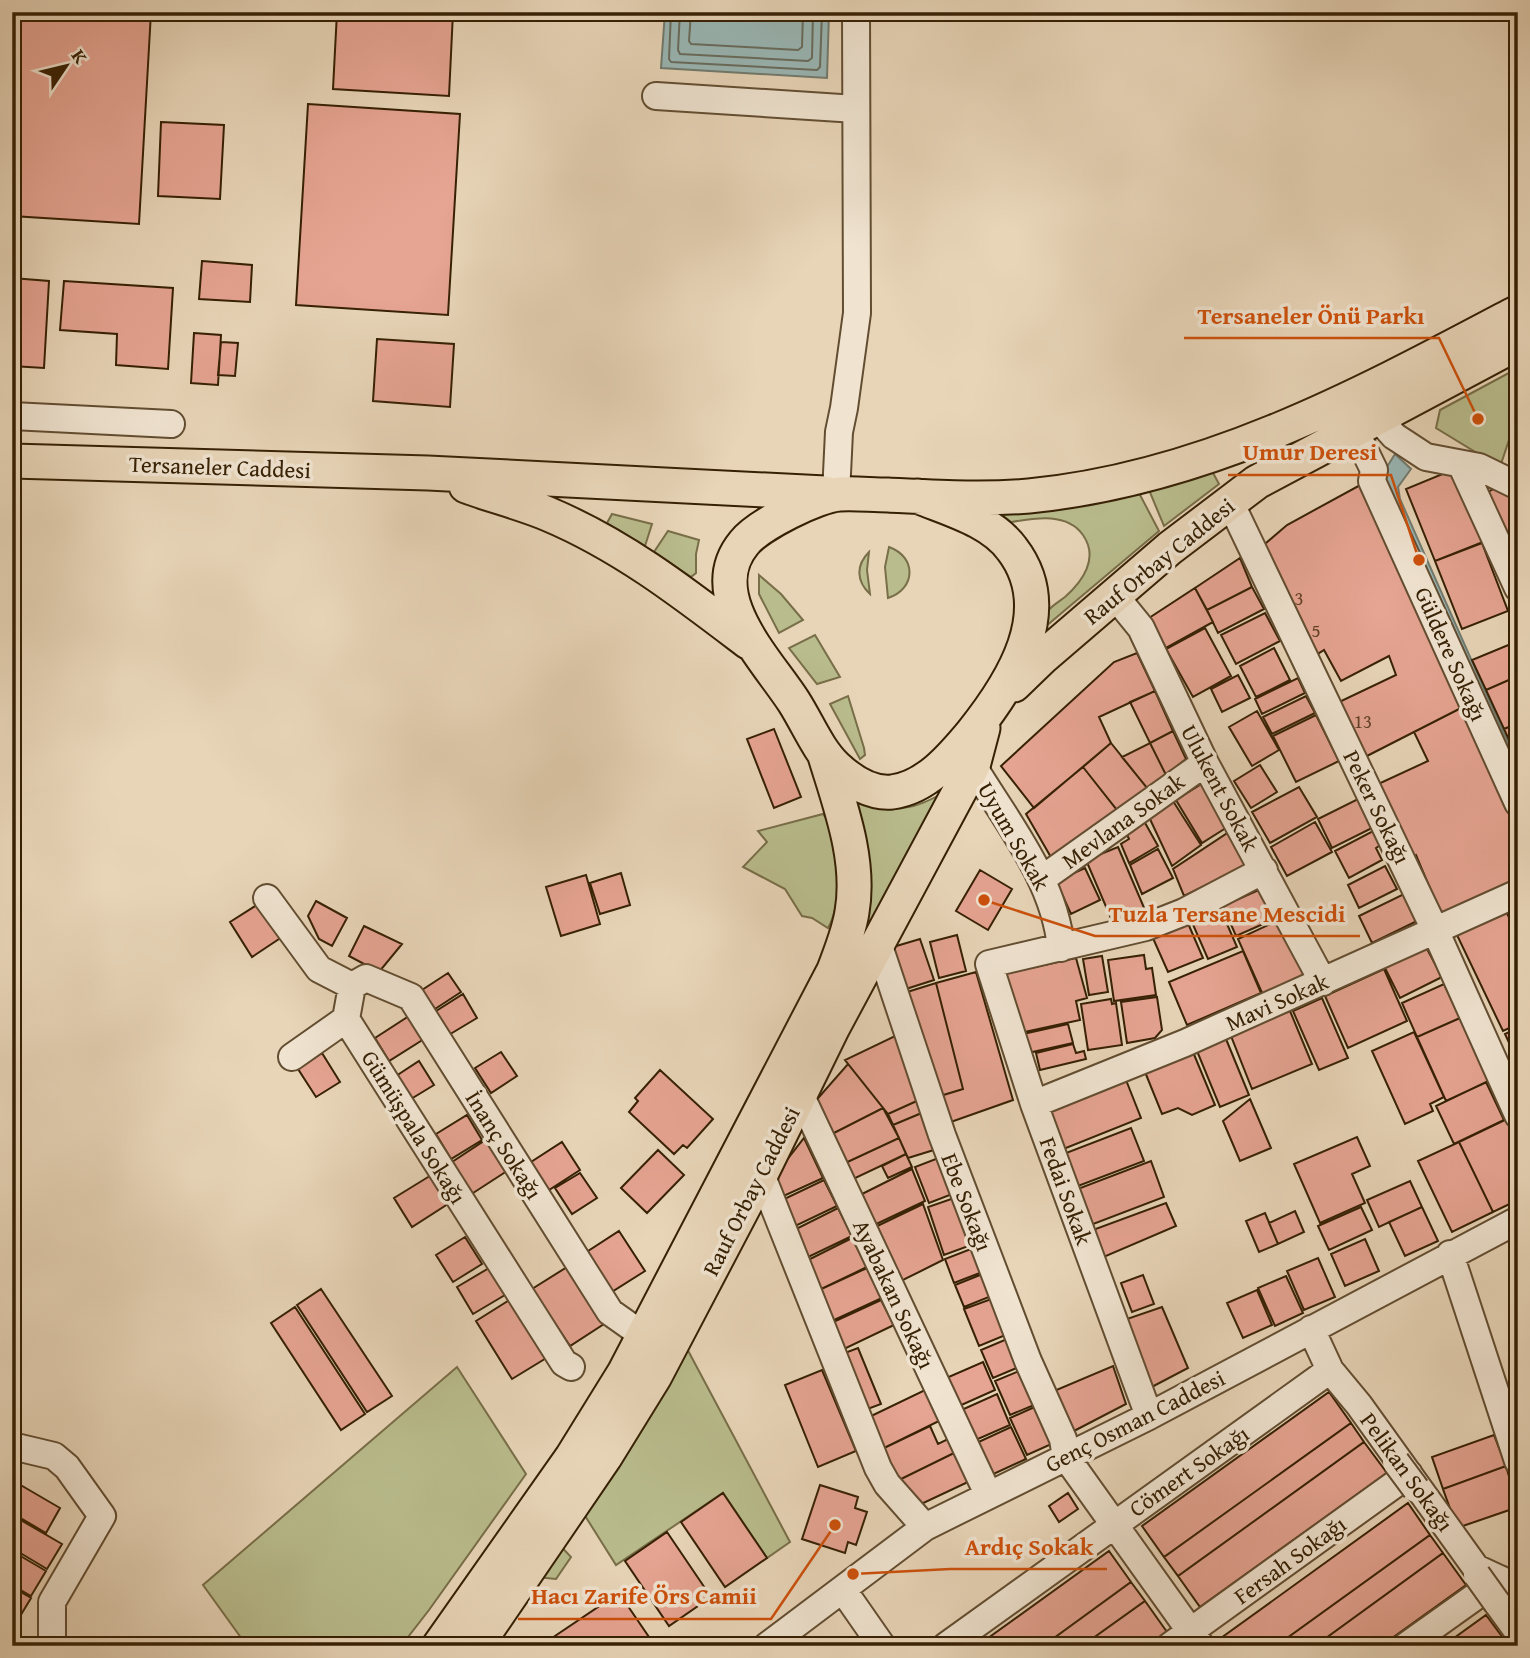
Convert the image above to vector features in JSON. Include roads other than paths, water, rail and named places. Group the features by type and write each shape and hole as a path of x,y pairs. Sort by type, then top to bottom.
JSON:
{"main road":[{"name":"Rauf Orbay Caddesi","path":"1518,312 1331,408 1276,433 1193,463 1121,481 1024,497 836,494 778,517 758,529 743,543 734,559 730,580 733,603 750,643 786,690 825,756 840,771 861,785 883,792 896,792 926,779 1043,657 1170,548 1257,482 1518,343"},
{"name":"Tersaneler Caddesi","path":"12,461 428,473 836,494"},
{"path":"428,473 549,514 603,542 670,583 750,643"},
{"name":"Rauf Orbay Caddesi","path":"476,1646 558,1527 655,1376 972,766 993,707 1024,651 1030,625 1031,602 1021,563 1010,545 994,531 917,496"},
{"name":"Rauf Orbay Caddesi","path":"439,1646 572,1457 644,1336 834,970 853,910 853,869 847,833 825,756"}],"street":[{"path":"836,494 839,432 856,313 856,12"},
{"path":"656,96 856,108"},
{"path":"12,415 172,424"},
{"path":"1365,423 1394,436 1426,457 1479,467 1518,486"},
{"name":"Güldere Sokağı","path":"1365,423 1374,471 1373,481 1518,803"},
{"path":"1461,464 1518,588"},
{"name":"Peker Sokağı","path":"1230,502 1435,930 1518,1115"},
{"name":"Ulukent Sokak","path":"1115,596 1141,628 1205,763 1323,982"},
{"name":"Mevlana Sokak","path":"1042,879 1205,763"},
{"name":"Uyum Sokak","path":"972,766 1042,879 1057,918 1061,948"},
{"path":"1061,948 1167,920 1264,870"},
{"name":"Mavi Sokak","path":"1034,1104 1185,1044 1518,893"},
{"path":"267,898 319,969 352,986 346,1020 292,1057"},
{"name":"Ebe Sokağı","path":"878,943 942,1135 1028,1361 1063,1439 1066,1457 1114,1524 1187,1641"},
{"name":"Fedai Sokak","path":"1061,948 989,964 1034,1104 1149,1416"},
{"name":"İnanç Sokağı","path":"352,986 366,978 411,997 610,1312 644,1336"},
{"name":"Gümüşpala Sokağı","path":"346,1020 564,1363 571,1367"},
{"name":"Ayabakan Sokağı","path":"800,1094 988,1494"},
{"path":"761,1174 877,1468 887,1484 925,1527"},
{"name":"Genç Osman Caddesi","path":"767,1646 925,1527 1149,1416 1518,1220"},
{"path":"1450,1254 1518,1461"},
{"name":"Pelikan Sokağı","path":"1311,1329 1331,1370 1359,1405 1407,1475"},
{"name":"Cömert Sokağı","path":"946,1646 1331,1370"},
{"path":"1370,1425 1498,1589 1518,1632"},
{"path":"12,1446 54,1456 67,1467 102,1516 52,1602 52,1646"},
{"name":"Fersah Sokağı","path":"1187,1641 1407,1475"},
{"path":"1406,1646 1498,1589"},
{"path":"836,1595 863,1633 883,1646"}],"water":[{"path":"665,12 829,12 827,78 661,68"},
{"path":"1395,454 1411,469 1398,487 1400,499 1518,765 1518,797 1380,478"}],"place":[{"name":"Tersaneler Önü Parkı","path":"1478,419"},
{"name":"Umur Deresi","path":"1419,560"},
{"name":"Tuzla Tersane Mescidi","path":"984,900"},
{"name":"Hacı Zarife Örs Camii","path":"835,1525"},
{"name":"Ardıç Sokak","path":"853,1574"}]}
